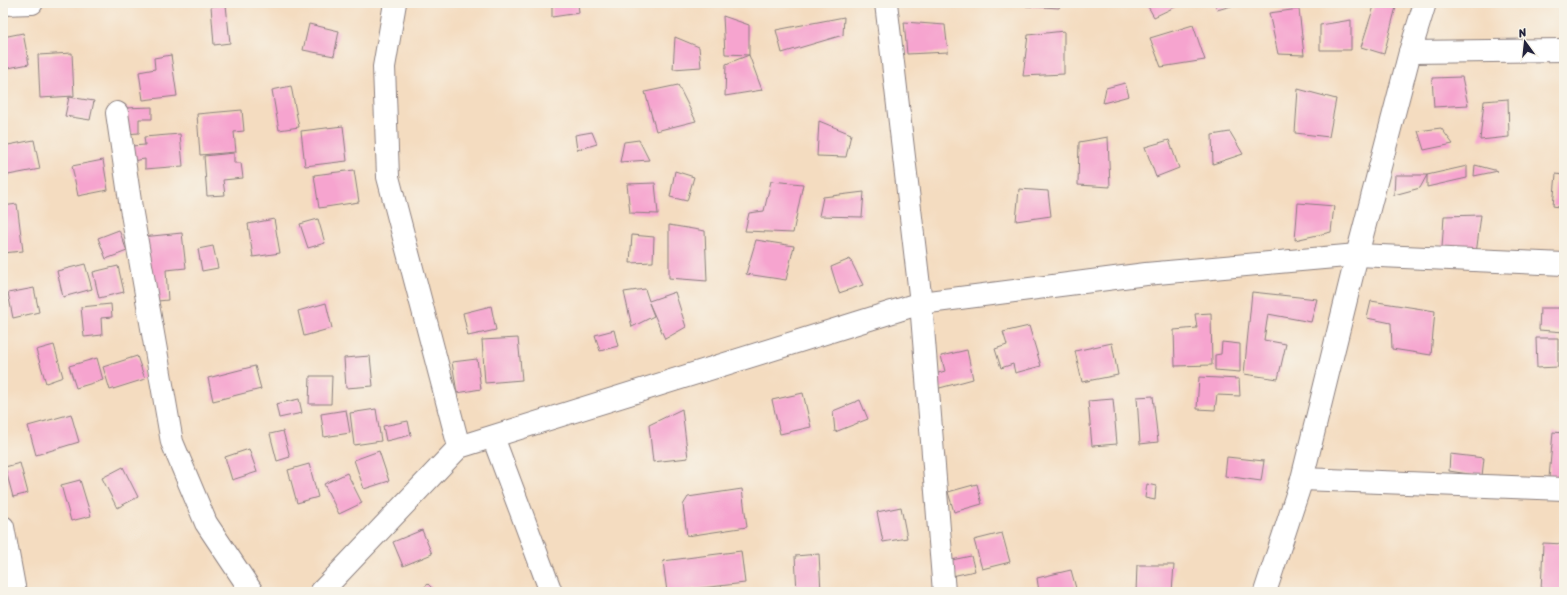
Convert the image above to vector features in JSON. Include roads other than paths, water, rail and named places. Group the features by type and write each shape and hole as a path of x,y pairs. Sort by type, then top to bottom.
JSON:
{"street":[{"path":"3,4 32,3"},
{"path":"395,3 384,67 388,177 459,447"},
{"path":"886,3 921,303 944,592"},
{"path":"1265,592 1302,479 1357,254 1410,52 1425,3"},
{"path":"1410,52 1564,50"},
{"path":"118,113 131,208 172,442 206,523 252,592"},
{"path":"321,592 459,447 921,303 1146,274 1357,254 1564,264"},
{"path":"493,437 551,592"},
{"path":"1302,479 1564,489"},
{"path":"3,527 15,592"}]}
